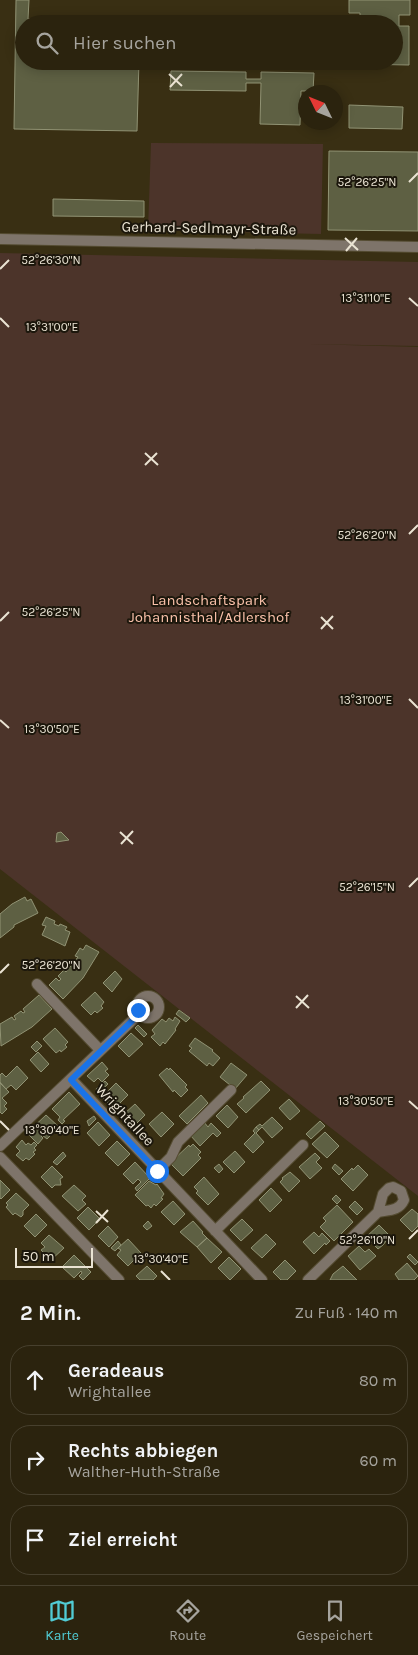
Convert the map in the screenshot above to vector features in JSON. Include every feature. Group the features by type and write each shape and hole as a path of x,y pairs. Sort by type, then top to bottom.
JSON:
{"street":[{"name":"Gerhard-Sedlmayr-Straße","path":"0,239 418,248"},
{"path":"37,984 100,1050"},
{"path":"0,1146 139,1014"},
{"name":"Wrightallee","path":"71,1080 262,1280"},
{"name":"Wrightallee","path":"157,1171 171,1157 178,1142 231,1090"},
{"path":"215,1230 303,1145"},
{"path":"0,1157 119,1280"},
{"path":"308,1280 378,1212"}],"green space":[{"path":"151,143 323,144 321,234 148,230"},
{"name":"Landschaftspark Johannisthal/Adlershof","path":"0,253 418,262 418,346 308,344 418,347 418,1196 0,869"}],"building":[{"path":"16,0 29,0 28,15 16,15"},
{"path":"349,0 410,0 410,15 360,15 360,13 349,13"},
{"path":"403,26 409,26 409,65 403,65"},
{"path":"15,64 15,70 139,70 137,131 14,129"},
{"path":"171,71 246,72 246,79 261,79 261,72 314,73 313,85 298,85 298,125 260,124 261,83 246,83 246,91 170,90"},
{"path":"349,105 403,107 402,129 349,128"},
{"path":"329,151 418,152 418,231 328,230"},
{"path":"53,199 144,201 144,217 53,216"},
{"path":"61,832 69,840 56,842 57,833"},
{"path":"25,897 27,901 31,899 38,913 14,925 0,938 0,914 12,904"},
{"path":"46,917 55,921 54,924 67,927 65,930 70,932 65,946 42,935 46,926 42,925"},
{"path":"86,945 99,952 83,978 63,999 49,985 56,978 59,981 61,979 58,976 64,970 66,972 78,957 75,956 80,948 83,950"},
{"path":"115,971 122,979 112,992 103,983"},
{"path":"95,992 104,1002 101,1006 103,1008 91,1015 81,1005"},
{"path":"39,995 52,1009 32,1027 1,1046 0,1024 12,1017 14,1020 16,1019 14,1016 21,1011 25,1012 23,1009"},
{"path":"179,1010 190,1018 186,1022 176,1014"},
{"path":"175,1017 180,1021 176,1030 165,1044 163,1042 160,1046 151,1037 155,1034 152,1030 162,1019 166,1022 169,1018 173,1021"},
{"path":"138,1025 147,1034 144,1037 135,1028"},
{"path":"55,1028 68,1042 65,1045 67,1047 61,1052 60,1050 56,1053 43,1039"},
{"path":"131,1033 143,1044 129,1057 118,1046"},
{"path":"195,1038 213,1050 220,1058 213,1066 209,1063 207,1066 189,1051 192,1048 189,1046"},
{"path":"37,1041 42,1046 36,1052 31,1047"},
{"path":"38,1052 49,1064 41,1072 30,1060"},
{"path":"102,1062 108,1069 105,1071 109,1075 102,1082 98,1078 94,1082 87,1076"},
{"path":"231,1063 247,1075 235,1089 220,1077"},
{"path":"17,1066 28,1078 16,1090 11,1085 6,1089 0,1082 0,1075 2,1073 6,1077"},
{"path":"167,1068 169,1070 170,1068 187,1085 185,1087 188,1090 181,1097 174,1090 173,1092 159,1075"},
{"path":"105,1081 108,1084 99,1093 96,1089"},
{"path":"261,1081 270,1090 246,1113 237,1104"},
{"path":"0,1083 9,1092 2,1098 7,1103 4,1106 7,1109 2,1114 0,1112"},
{"path":"116,1083 128,1095 114,1109 102,1097"},
{"path":"69,1092 80,1104 63,1120 65,1121 62,1124 58,1120 60,1117 52,1109"},
{"path":"201,1095 208,1103 187,1124 179,1116"},
{"path":"289,1099 300,1111 290,1120 279,1108"},
{"path":"135,1104 145,1115 135,1125 124,1114"},
{"path":"227,1105 238,1117 228,1128 216,1116"},
{"path":"162,1112 174,1124 161,1137 149,1124"},
{"path":"46,1115 59,1127 47,1139 42,1135 43,1138 38,1144 27,1133"},
{"path":"94,1116 96,1119 89,1126 87,1121"},
{"path":"272,1117 283,1128 272,1138 262,1127 259,1130 256,1127 260,1124 262,1126"},
{"path":"320,1121 325,1126 311,1139 306,1134"},
{"path":"98,1122 110,1135 99,1146 87,1133"},
{"path":"204,1122 208,1127 211,1123 221,1133 217,1137 213,1133 200,1146 190,1135"},
{"path":"256,1127 259,1130 256,1133 264,1142 253,1153 244,1144 255,1133 253,1131"},
{"path":"325,1132 339,1146 327,1158 312,1144"},
{"path":"22,1140 26,1145 28,1143 31,1145 34,1142 37,1145 34,1148 36,1150 33,1152 35,1154 29,1160 26,1158 23,1161 16,1155 20,1151 16,1147"},
{"path":"117,1141 130,1154 118,1166 105,1153"},
{"path":"193,1144 201,1152 198,1155 201,1158 183,1176 170,1163 189,1145 190,1147"},
{"path":"235,1151 245,1162 234,1173 223,1162"},
{"path":"63,1152 66,1156 57,1165 53,1162"},
{"path":"315,1153 320,1158 316,1162 322,1168 310,1179 299,1167"},
{"path":"135,1162 150,1178 137,1191 135,1188 141,1182 138,1179 133,1184 123,1174"},
{"path":"219,1164 223,1169 219,1173 214,1168"},
{"path":"335,1164 343,1171 339,1175 332,1168"},
{"path":"358,1165 368,1175 353,1191 341,1179"},
{"path":"52,1166 63,1177 60,1179 61,1185 55,1185 52,1188 41,1177"},
{"path":"290,1172 300,1181 289,1192 280,1182"},
{"path":"204,1177 219,1194 208,1205 196,1193 198,1191 194,1187"},
{"path":"0,1180 10,1190 1,1199 0,1198"},
{"path":"149,1181 157,1184 164,1194 161,1198 163,1199 151,1208 148,1205 146,1206 135,1195"},
{"path":"74,1185 86,1196 82,1200 86,1204 78,1211 62,1196"},
{"path":"271,1188 282,1200 270,1212 259,1200"},
{"path":"16,1193 29,1205 23,1211 21,1217 15,1213 13,1215 6,1207 8,1205 6,1203"},
{"path":"336,1195 341,1200 337,1204 332,1199"},
{"path":"173,1201 185,1214 174,1225 161,1212"},
{"path":"355,1201 363,1209 357,1215 349,1207"},
{"path":"337,1205 353,1222 334,1241 320,1227 326,1221 323,1218"},
{"path":"88,1207 100,1219 89,1230 77,1218"},
{"path":"412,1209 418,1214 418,1226 412,1232 400,1220"},
{"path":"36,1214 47,1225 35,1237 24,1226"},
{"path":"242,1219 253,1230 241,1241 230,1230"},
{"path":"148,1221 152,1226 147,1230 143,1226"},
{"path":"193,1221 207,1238 197,1247 180,1232"},
{"path":"379,1225 390,1236 378,1249 366,1237"},
{"path":"108,1226 118,1237 109,1247 98,1236"},
{"path":"314,1232 319,1237 322,1233 330,1241 326,1245 325,1243 314,1254 303,1242"},
{"path":"266,1234 276,1244 262,1258 251,1248"},
{"path":"49,1235 64,1248 51,1260 41,1250 45,1247 41,1243"},
{"path":"207,1238 222,1252 211,1263 197,1247"},
{"path":"128,1239 141,1253 128,1266 117,1255 121,1250 118,1248"},
{"path":"118,1241 121,1245 115,1251 111,1248"},
{"path":"359,1246 365,1252 369,1249 376,1256 360,1270 348,1256"},
{"path":"410,1254 418,1262 415,1265 407,1257"},
{"path":"74,1255 91,1272 83,1280 79,1276 82,1273 81,1271 74,1278 62,1267"},
{"path":"229,1257 241,1269 230,1280 218,1268"},
{"path":"285,1260 296,1271 287,1280 281,1280 273,1272"},
{"path":"407,1263 418,1276 414,1280 399,1280 395,1274"},
{"path":"147,1266 157,1276 153,1280 140,1280 136,1276"},
{"path":"343,1266 357,1280 330,1280 333,1274"}],"route":[{"path":"138,1010 139,1014 71,1080 157,1171"}]}
